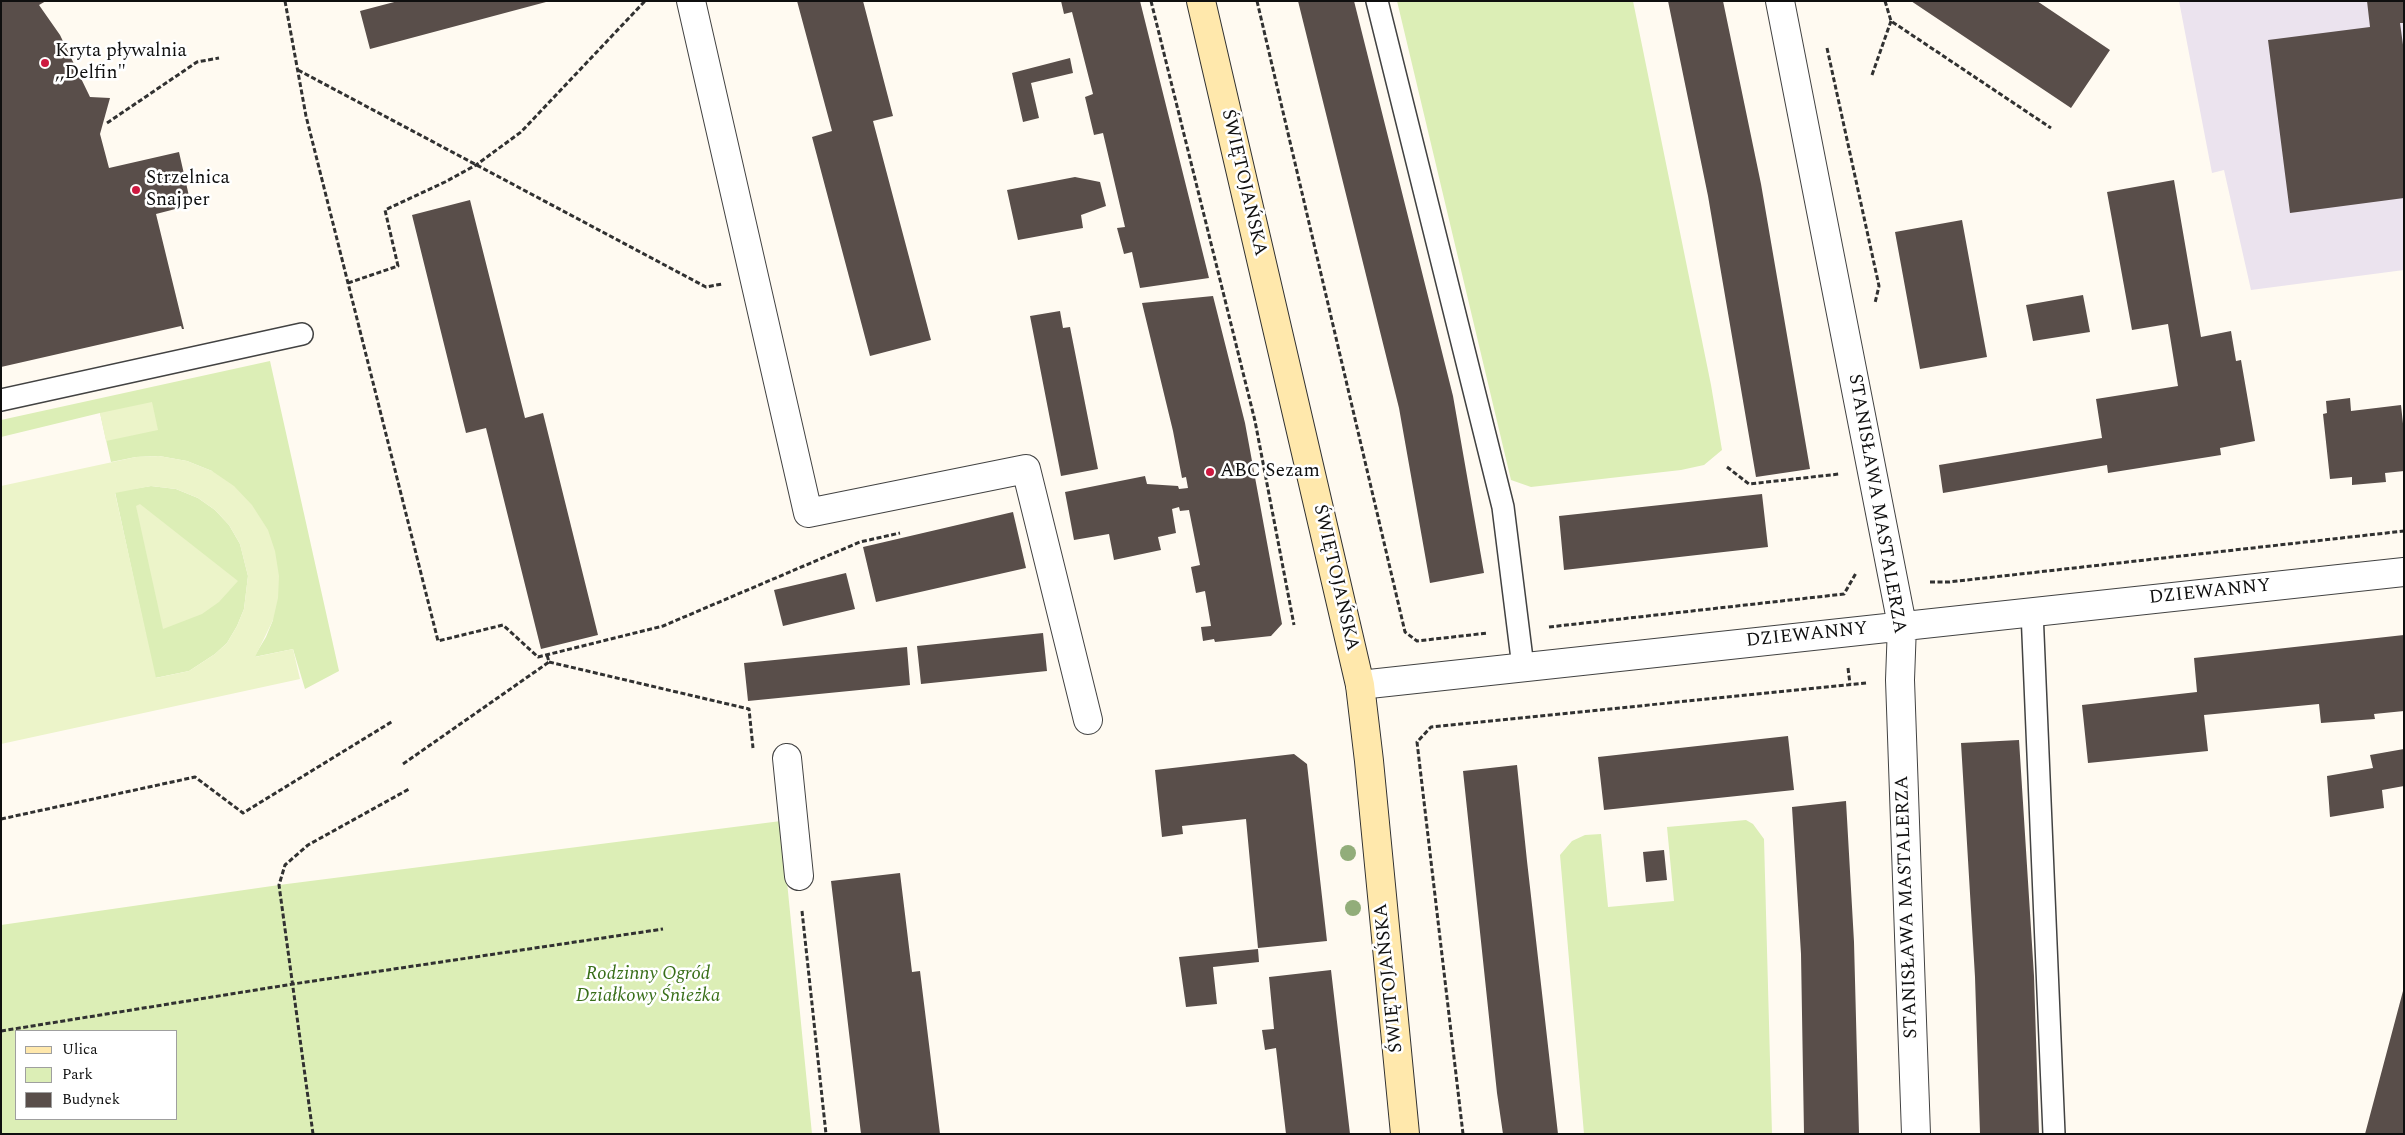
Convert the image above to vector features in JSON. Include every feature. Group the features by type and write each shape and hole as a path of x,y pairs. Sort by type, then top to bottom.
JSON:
{"street":[{"path":"691,1 808,513 1026,469 1088,720"},
{"name":"ŚWIĘTOJAŃSKA","path":"1201,1 1360,685 1405,1134"},
{"name":"STANISŁAWA MASTALERZA","path":"1780,1 1902,625 1900,680 1916,1134"},
{"name":"DZIEWANNY","path":"1360,685 2404,572"},
{"path":"787,758 799,876"}],"lane":[{"path":"1377,1 1503,507 1523,667"},
{"path":"1,400 302,334"},
{"path":"2032,612 2054,1134"}],"path":[{"path":"286,1 306,116 438,641 503,625 538,657 547,655 663,626 860,542 908,531"},
{"path":"348,283 398,266 385,210 476,165 521,132 645,1"},
{"path":"1150,1 1254,421 1294,625"},
{"path":"1257,1 1405,632 1417,641 1844,594"},
{"path":"1872,75 1891,20 1885,1"},
{"path":"1891,20 2051,128"},
{"path":"1827,45 1879,286 1874,310"},
{"path":"107,122 197,62 219,58"},
{"path":"298,70 706,286 754,278"},
{"path":"1727,467 1749,484 1840,474"},
{"path":"1922,579 1932,582 1949,582 2404,531"},
{"path":"547,655 549,662"},
{"path":"403,764 549,662 750,709 754,754"},
{"path":"1463,1134 1417,742 1431,726 1870,683"},
{"path":"1,819 195,777 243,813 393,721"},
{"path":"313,1134 279,885 285,865 308,845 409,789"},
{"path":"799,876 826,1134"},
{"path":"1,1031 293,984 663,929"}],"shaded area":[{"path":"2179,1 2404,1 2404,270 2251,290 2224,170 2212,173"}],"green space":[{"path":"1397,1 1633,1 1711,385 1722,450 1704,465 1681,470 1531,487 1511,480"},
{"path":"270,361 339,671 305,689 293,649 254,657 266,637 273,620 212,471 187,461 159,456 136,457 111,462 100,413 1,437 1,420"},
{"path":"152,402 158,430 106,441 100,413"},
{"path":"159,456 187,461 212,471 234,486 252,505 268,530 275,551 279,576 278,598 273,620 255,657 293,649 300,679 1,744 1,486 136,457","holes":["151,486 176,489 198,498 215,510 229,525 240,544 248,576 244,609 227,643 215,654 189,671 156,678 115,493"]},
{"path":"151,486 176,489 198,498 215,510 229,525 240,544 248,576 244,609 227,643 215,654 189,671 155,678 115,492"},
{"path":"140,504 238,581 219,602 202,614 163,629 136,506"},
{"path":"1746,820 1753,824 1764,839 1772,1134 1584,1134 1560,855 1572,841 1585,835 1601,834 1608,907 1674,901 1667,827"},
{"name":"Rodzinny Ogród Działkowy Śnieżka","path":"781,821 812,1134 1,1134 1,925 279,885"}],"building":[{"path":"1,1 46,1 39,5 60,35 90,97 110,98 100,134 109,168 179,152 191,205 156,214 184,329 181,326 1,367"},
{"path":"398,1 546,2 370,49 360,11"},
{"path":"797,1 863,1 893,116 873,121 931,340 870,356 812,137 832,131"},
{"path":"1061,1 1140,1 1209,278 1140,288 1132,252 1124,254 1117,228 1125,227 1103,133 1094,135 1085,97 1093,94 1072,12 1064,14"},
{"path":"1298,1 1354,1 1453,396 1484,573 1430,583 1399,408"},
{"path":"1668,1 1723,1 1761,184 1810,469 1756,477 1708,196"},
{"path":"1911,1 2037,1 2110,50 2071,108"},
{"path":"2367,1 2404,1 2404,23 2400,23 2404,52 2404,198 2290,213 2268,40 2370,27"},
{"path":"1070,58 1073,73 1031,83 1039,118 1023,122 1012,73"},
{"path":"1075,177 1100,182 1106,206 1081,215 1083,228 1018,240 1007,190"},
{"path":"2174,180 2201,337 2231,331 2236,361 2241,360 2255,441 2220,448 2221,455 2108,473 2107,465 1943,493 1939,465 2102,438 2096,399 2178,386 2168,324 2132,330 2107,192"},
{"path":"470,200 525,418 543,413 598,635 541,649 486,428 466,433 412,215"},
{"path":"1962,220 1987,357 1920,369 1895,232"},
{"path":"2083,295 2090,332 2033,341 2026,305"},
{"path":"1213,296 1245,423 1282,624 1271,636 1215,642 1214,639 1203,641 1201,627 1211,626 1205,591 1196,593 1191,567 1200,565 1189,510 1180,511 1179,507 1172,509 1176,533 1158,537 1161,550 1114,560 1109,534 1074,540 1065,492 1145,476 1147,484 1178,486 1179,489 1188,488 1186,477 1182,478 1173,431 1142,303"},
{"path":"1060,311 1063,328 1070,327 1098,469 1061,476 1030,316"},
{"path":"2350,398 2351,411 2401,405 2404,433 2404,471 2385,473 2386,482 2352,485 2352,477 2330,479 2323,414 2327,413 2326,401"},
{"path":"1762,494 1768,547 1564,570 1559,516"},
{"path":"1013,512 1026,568 876,602 863,547"},
{"path":"846,573 855,609 783,626 774,590"},
{"path":"1043,633 1047,671 921,684 917,646"},
{"path":"2404,635 2404,711 2374,714 2375,719 2321,723 2319,704 2204,715 2208,751 2088,763 2082,705 2197,692 2194,658"},
{"path":"907,647 910,685 748,701 744,663"},
{"path":"1788,736 1794,790 1604,810 1598,757"},
{"path":"2019,740 2034,976 2039,1134 1980,1134 1975,977 1961,743"},
{"path":"2404,749 2404,786 2382,790 2384,808 2330,817 2327,776 2373,768 2370,755"},
{"path":"1294,754 1307,764 1327,941 1258,948 1246,819 1182,826 1183,834 1162,837 1155,770"},
{"path":"1517,765 1558,1134 1503,1134 1497,1093 1463,771"},
{"path":"1846,801 1854,942 1859,1134 1804,1134 1801,954 1792,807"},
{"path":"1664,850 1667,880 1646,882 1643,852"},
{"path":"900,873 912,972 920,971 940,1134 861,1134 831,881"},
{"path":"1258,949 1259,962 1213,967 1217,1004 1186,1007 1179,957"},
{"path":"1331,970 1350,1134 1286,1134 1276,1048 1265,1050 1262,1030 1274,1029 1269,977"},
{"path":"2403,991 2404,1134 2365,1134 2373,1104"}],"place":[{"name":"Kryta pływalnia ,,Delfin\"","path":"45,63"},
{"name":"Strzelnica Snajper","path":"136,190"},
{"name":"ABC Sezam","path":"1210,472"}]}
